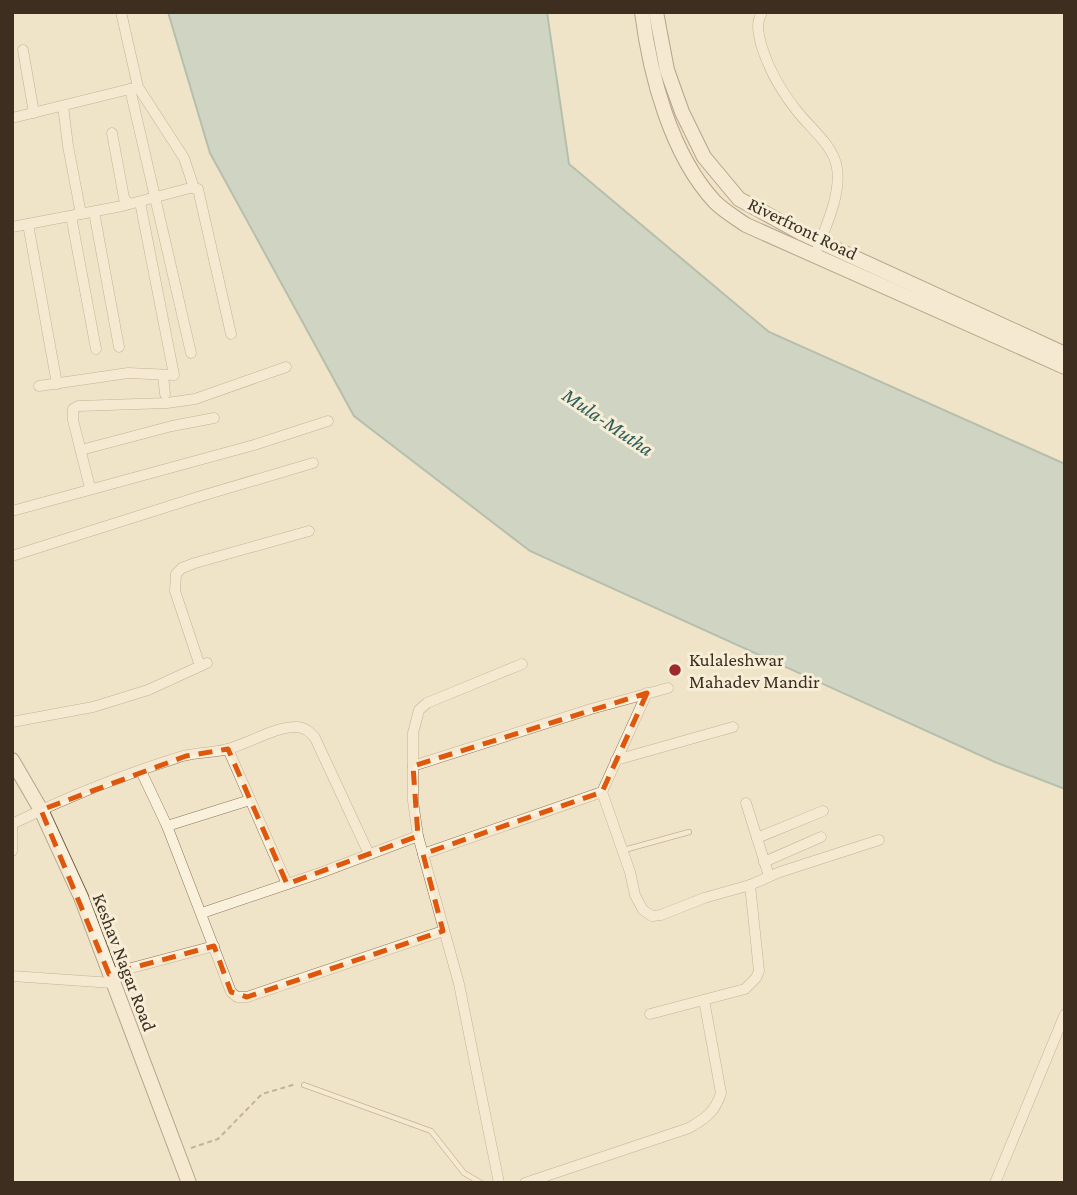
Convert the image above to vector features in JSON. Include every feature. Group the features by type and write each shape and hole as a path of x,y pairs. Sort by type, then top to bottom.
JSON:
{"street":[{"path":"121,12 134,88 191,353"},
{"name":"Riverfront Road","path":"642,12 657,91 695,177 717,204 746,225 814,257 938,303"},
{"name":"Riverfront Road","path":"656,12 667,70 681,112 704,157 739,200 1065,367"},
{"path":"762,12 758,22 759,34 771,71 796,110 835,161 837,184 814,257"},
{"path":"23,50 34,113"},
{"path":"12,118 134,88"},
{"path":"134,88 184,158 194,188 200,193 231,334"},
{"path":"64,106 76,215 96,349"},
{"path":"112,133 124,198 135,203"},
{"path":"12,227 94,212 194,188"},
{"path":"40,386 128,373 174,376 135,203"},
{"path":"94,212 120,347"},
{"path":"27,224 57,384"},
{"path":"156,289 175,286"},
{"name":"Riverfront Road","path":"966,316 1065,354"},
{"path":"90,488 73,409 78,406 167,403 195,399 286,367"},
{"path":"163,375 165,394"},
{"path":"81,450 214,418"},
{"path":"12,510 254,445 328,421"},
{"path":"12,556 313,463"},
{"path":"12,722 93,707 148,690 204,665 175,591 176,574 182,568 195,563 309,531"},
{"path":"499,1183 471,1033 418,836 414,800 415,721 419,709 427,703 522,664"},
{"path":"414,766 591,709 668,688"},
{"path":"647,693 602,792 623,850 635,895 643,910 652,916 879,840"},
{"path":"12,851 12,826 96,786 186,756 228,749 285,728 300,727 309,730 315,738 369,854"},
{"path":"616,760 733,727"},
{"path":"228,749 287,884"},
{"name":"Keshav Nagar Road","path":"13,764 41,810 81,897 189,1183"},
{"path":"141,771 167,826 231,992 237,997 247,997 443,931"},
{"path":"423,853 602,792"},
{"path":"167,826 250,800"},
{"path":"746,803 769,876"},
{"path":"757,838 822,811"},
{"path":"202,913 418,836"},
{"path":"764,862 821,837"},
{"path":"650,1014 745,989 756,978 758,971 750,885"},
{"path":"12,976 111,979 214,946"},
{"path":"525,1183 689,1128 708,1118 717,1107 721,1093 704,1000"},
{"path":"995,1183 1065,1014"}],"lane":[{"path":"623,850 689,832"},
{"path":"304,1084 431,1131 464,1173 481,1183"}],"path":[{"path":"177,1152 218,1139 262,1094 292,1084 304,1084"}],"highlighted area":[{"path":"647,693 602,792 423,854 443,931 247,997 231,992 214,946 109,974 41,810 186,756 228,749 287,884 418,836 413,766"}],"water":[{"name":"Mula-Mutha","path":"168,12 547,12 569,164 769,332 1065,464 1065,789 995,762 530,551 354,416 210,153"}],"place":[{"name":"Kulaleshwar Mahadev Mandir","path":"675,670"}]}
